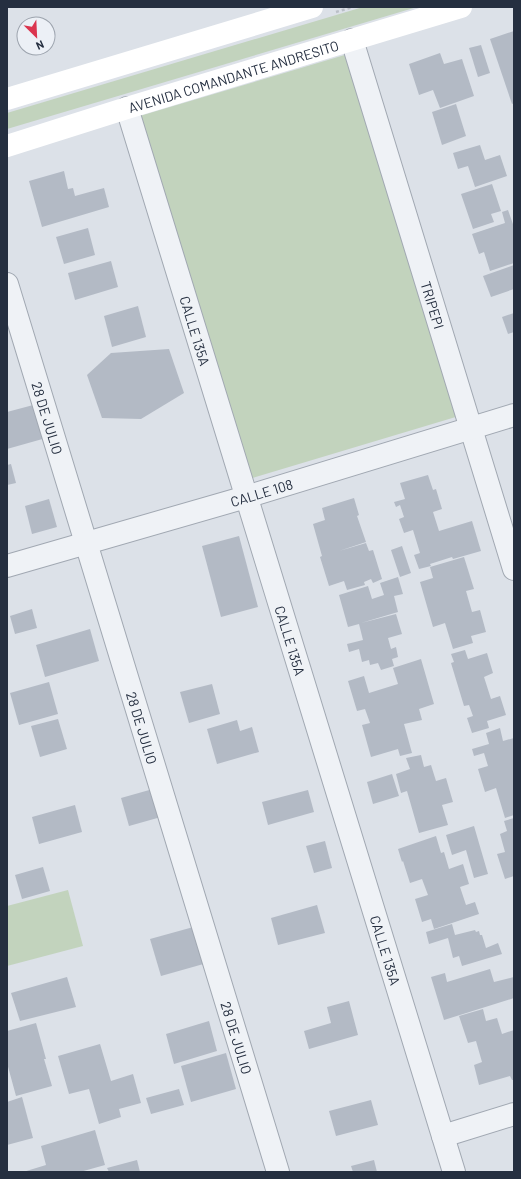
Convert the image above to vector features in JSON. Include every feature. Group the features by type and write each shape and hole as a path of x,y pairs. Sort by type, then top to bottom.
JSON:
{"main road":[{"path":"7,99 264,14 312,7"},
{"name":"AVENIDA COMANDANTE ANDRESITO","path":"7,146 127,108 461,7"}],"street":[{"name":"TRIPEPI","path":"352,40 514,569"},
{"name":"CALLE 135A","path":"127,108 454,1172"},
{"name":"28 DE JULIO","path":"7,284 278,1172"},
{"name":"CALLE 108","path":"7,566 246,497 514,414"},
{"path":"443,1136 514,1114"}],"green space":[{"path":"363,7 417,7 7,129 7,113"},
{"path":"348,54 459,416 249,479 133,118"},
{"path":"68,890 83,946 7,966 7,906"}],"building":[{"path":"514,31 514,103 512,104 490,39"},
{"path":"481,45 490,73 478,77 469,48"},
{"path":"440,53 444,64 462,59 474,96 440,108 433,90 419,95 409,64"},
{"path":"456,104 466,136 442,145 432,112"},
{"path":"480,145 485,160 500,155 507,176 475,187 468,166 458,169 453,153"},
{"path":"64,171 68,189 73,188 75,196 104,188 109,207 42,227 29,181"},
{"path":"492,184 501,211 491,214 494,222 473,229 461,194"},
{"path":"508,210 514,227 514,263 490,271 484,252 479,254 472,234 505,223 502,212"},
{"path":"88,228 95,255 64,264 56,237"},
{"path":"111,261 118,287 75,300 68,273"},
{"path":"514,265 514,289 491,297 483,276"},
{"path":"138,306 146,337 112,347 104,316"},
{"path":"514,313 514,332 508,334 502,317"},
{"path":"169,349 184,393 141,419 102,418 87,375 111,353"},
{"path":"37,404 46,438 7,449 7,412"},
{"path":"11,464 16,483 7,485 7,465"},
{"path":"428,475 433,490 436,489 442,509 433,512 439,531 472,521 481,551 453,559 452,557 430,564 431,566 419,569 414,555 420,553 413,530 404,533 399,519 404,517 400,505 396,507 394,502 405,499 400,483"},
{"path":"354,498 359,515 357,516 366,542 339,551 366,543 369,551 373,550 382,579 373,583 371,579 364,582 365,585 347,590 344,581 329,586 320,557 322,556 313,524 325,520 322,508"},
{"path":"49,499 57,527 32,534 25,506"},
{"path":"239,536 258,607 221,617 202,546"},
{"path":"402,546 411,573 400,577 391,550"},
{"path":"464,557 474,589 466,591 472,612 480,610 486,632 471,636 473,643 453,649 445,623 433,627 420,582 433,578 430,567"},
{"path":"398,577 403,594 394,596 398,612 361,623 396,614 402,634 388,638 391,649 396,647 398,657 392,659 394,666 381,670 378,663 370,665 369,660 362,662 359,649 349,652 347,644 363,640 359,624 348,627 339,595 368,586 372,599 384,595 380,583"},
{"path":"32,609 37,628 15,634 10,616"},
{"path":"90,629 99,661 45,677 36,645"},
{"path":"465,650 468,659 487,653 493,673 484,677 491,699 500,696 506,715 487,721 489,728 472,733 467,718 473,716 469,705 464,706 451,663 454,662 451,654"},
{"path":"421,659 434,704 419,709 422,720 404,724 412,753 400,756 398,749 371,757 362,725 370,723 365,709 357,711 348,681 364,676 369,693 398,684 393,668"},
{"path":"49,682 58,714 19,725 10,693"},
{"path":"212,684 220,714 189,723 180,692"},
{"path":"58,719 67,749 40,757 31,726"},
{"path":"237,720 240,731 252,727 259,752 217,764 207,729"},
{"path":"500,728 503,741 514,738 514,815 505,818 496,788 485,792 478,769 488,766 484,753 474,756 472,749 489,744 486,733"},
{"path":"421,755 424,767 431,765 436,781 446,778 453,802 442,805 448,825 419,833 407,791 401,793 396,774 410,769 406,758"},
{"path":"392,774 399,796 373,804 367,782"},
{"path":"160,787 168,815 129,826 121,798"},
{"path":"308,790 314,812 268,825 262,802"},
{"path":"75,805 82,832 39,844 32,817"},
{"path":"514,818 514,876 505,879 497,854 505,852 500,834 507,831 504,821"},
{"path":"474,826 488,874 474,878 466,850 452,855 446,835"},
{"path":"436,836 441,853 444,852 449,869 463,864 469,884 460,887 466,905 475,902 479,914 434,929 431,919 422,922 415,899 428,895 422,879 410,883 398,849"},
{"path":"325,841 332,868 314,873 306,846"},
{"path":"43,867 50,891 22,899 15,875"},
{"path":"317,905 325,933 278,945 271,918"},
{"path":"452,924 455,935 475,930 476,932 479,931 480,935 482,935 486,948 498,943 502,954 462,966 459,956 453,958 448,938 429,944 426,932"},
{"path":"197,926 207,963 161,976 150,939"},
{"path":"490,969 494,982 514,977 514,998 444,1020 431,977 445,973 447,982"},
{"path":"67,977 76,1007 20,1021 11,993"},
{"path":"349,1001 358,1035 309,1049 304,1031 331,1023 327,1007"},
{"path":"483,1009 486,1021 497,1018 502,1034 514,1030 514,1080 512,1080 510,1076 479,1085 474,1065 482,1062 476,1041 468,1043 459,1016"},
{"path":"209,1021 217,1051 174,1064 166,1034"},
{"path":"36,1023 52,1086 16,1096 7,1063 7,1031"},
{"path":"100,1044 111,1081 133,1074 141,1103 119,1109 121,1117 99,1124 89,1089 69,1094 58,1056"},
{"path":"226,1053 236,1089 191,1102 181,1066"},
{"path":"179,1089 184,1105 151,1114 146,1098"},
{"path":"22,1097 33,1138 7,1145 7,1102"},
{"path":"371,1100 378,1125 336,1136 329,1111"},
{"path":"95,1130 105,1165 80,1172 23,1172 46,1165 41,1146"},
{"path":"137,1160 140,1172 109,1172 107,1168"},
{"path":"374,1160 377,1172 353,1172 351,1166"}]}
